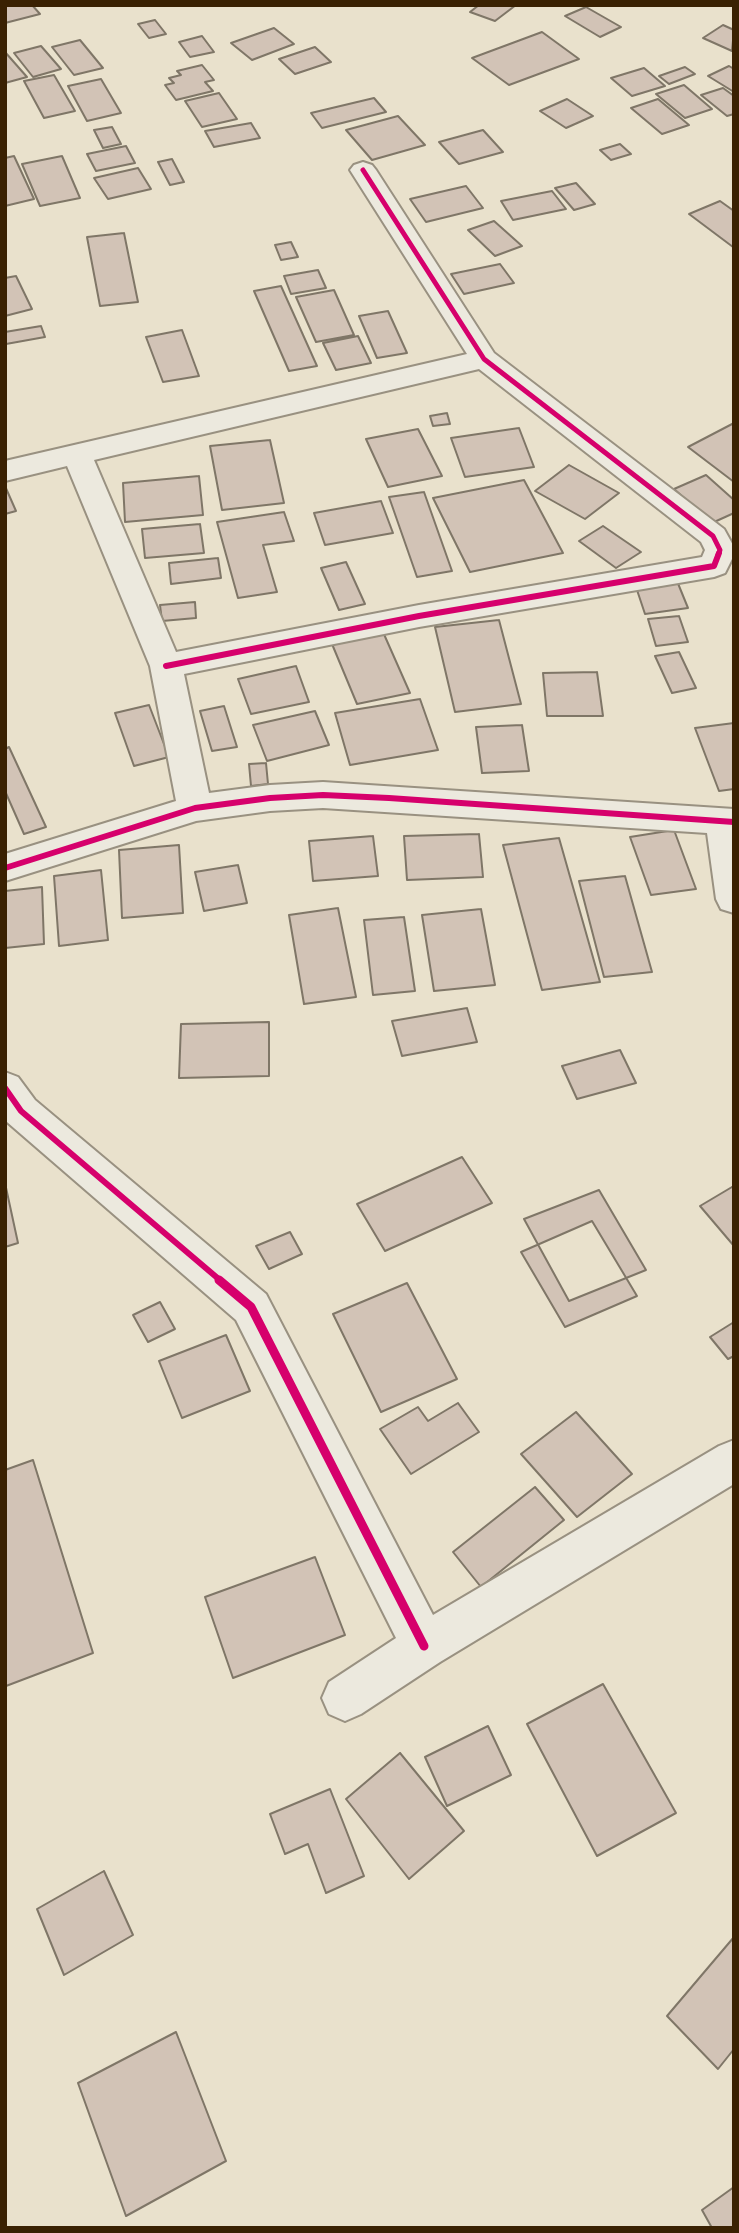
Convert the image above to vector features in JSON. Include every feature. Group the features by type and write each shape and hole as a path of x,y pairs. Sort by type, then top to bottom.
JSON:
{"street":[{"path":"166,666 419,615 714,566 720,550 713,536 484,359 363,170"},
{"path":"5,471 484,359"},
{"path":"77,454 166,666 195,808"},
{"path":"5,868 195,808 270,798 323,795 728,821 734,899"},
{"path":"5,1088 21,1111 251,1307 424,1646"},
{"path":"345,1698 424,1646 734,1460"}],"building":[{"path":"5,5 32,5 40,14 5,23"},
{"path":"479,5 516,5 495,21 470,12"},
{"path":"586,7 621,27 600,37 565,16"},
{"path":"155,20 166,34 149,38 138,24"},
{"path":"723,25 734,30 732,51 703,38"},
{"path":"274,28 294,44 252,60 231,43"},
{"path":"542,32 579,59 509,85 472,58"},
{"path":"202,36 214,52 190,57 179,42"},
{"path":"80,40 103,68 74,75 52,47"},
{"path":"41,46 61,69 33,77 14,53"},
{"path":"315,47 331,62 295,74 279,59"},
{"path":"5,52 27,77 5,83"},
{"path":"202,65 214,80 205,82 213,91 176,100 165,85 174,83 169,78 181,75 177,71"},
{"path":"729,66 734,69 734,92 708,76"},
{"path":"685,67 695,74 669,84 659,76"},
{"path":"644,68 665,86 632,96 611,78"},
{"path":"54,75 75,111 44,118 24,81"},
{"path":"101,79 121,113 87,121 68,86"},
{"path":"684,85 712,109 685,118 656,94"},
{"path":"723,88 734,96 734,114 727,116 701,95"},
{"path":"219,93 237,119 202,127 185,101"},
{"path":"374,98 386,112 322,128 311,113"},
{"path":"567,99 593,116 566,128 540,111"},
{"path":"658,99 689,125 662,134 631,108"},
{"path":"398,116 425,145 372,160 346,130"},
{"path":"251,123 260,138 214,147 205,131"},
{"path":"112,127 121,144 103,148 94,130"},
{"path":"483,130 503,152 459,164 439,142"},
{"path":"620,144 631,154 611,160 600,150"},
{"path":"126,146 135,163 96,171 87,154"},
{"path":"14,156 34,199 5,206 5,158"},
{"path":"62,156 80,198 40,206 22,164"},
{"path":"172,159 184,182 170,185 158,162"},
{"path":"138,168 151,189 108,199 94,178"},
{"path":"576,183 595,204 574,210 555,188"},
{"path":"466,186 483,208 426,222 410,199"},
{"path":"552,191 566,209 513,220 501,201"},
{"path":"720,201 734,211 733,247 689,214"},
{"path":"494,221 522,246 495,256 468,230"},
{"path":"124,233 138,302 100,306 87,237"},
{"path":"291,242 298,257 281,260 275,245"},
{"path":"500,264 514,283 464,294 451,274"},
{"path":"318,270 326,288 291,294 284,276"},
{"path":"16,276 32,309 5,316 5,278"},
{"path":"281,286 317,366 289,371 254,291"},
{"path":"334,290 354,335 316,342 296,297"},
{"path":"388,311 407,353 377,358 359,316"},
{"path":"41,326 45,337 6,344 5,332"},
{"path":"182,330 199,376 163,382 146,337"},
{"path":"358,336 371,363 336,370 323,343"},
{"path":"447,413 450,424 433,426 430,416"},
{"path":"734,423 734,482 688,447"},
{"path":"519,428 534,467 465,477 451,438"},
{"path":"418,429 442,476 388,487 366,439"},
{"path":"270,440 284,503 222,510 210,446"},
{"path":"569,465 619,493 585,519 535,491"},
{"path":"706,475 734,500 734,513 712,523 674,489"},
{"path":"199,476 203,515 125,522 123,483"},
{"path":"524,480 563,553 470,572 433,498"},
{"path":"5,486 16,511 5,514"},
{"path":"424,492 452,571 417,577 389,497"},
{"path":"381,501 393,533 325,545 314,513"},
{"path":"284,512 294,541 263,545 277,592 238,598 217,522"},
{"path":"200,524 204,553 145,558 142,529"},
{"path":"603,526 641,552 616,568 579,541"},
{"path":"218,558 221,578 171,584 169,563"},
{"path":"346,562 365,604 339,610 321,568"},
{"path":"677,581 688,608 645,614 636,587"},
{"path":"195,602 196,618 162,621 160,605"},
{"path":"679,616 688,642 656,646 648,619"},
{"path":"499,620 521,704 455,712 435,627"},
{"path":"383,632 410,693 357,704 332,644"},
{"path":"679,652 696,688 672,693 655,656"},
{"path":"296,666 309,702 251,714 238,679"},
{"path":"597,672 603,716 547,716 543,673"},
{"path":"420,699 438,750 350,765 335,713"},
{"path":"149,705 169,757 134,766 115,713"},
{"path":"224,706 237,747 212,751 200,711"},
{"path":"315,711 329,745 267,761 253,725"},
{"path":"734,723 734,789 719,791 695,728"},
{"path":"522,725 529,771 482,773 476,727"},
{"path":"9,747 46,827 24,834 5,791 5,749"},
{"path":"266,763 268,784 251,786 249,764"},
{"path":"674,830 696,889 651,895 630,837"},
{"path":"479,834 483,877 407,880 404,836"},
{"path":"373,836 378,876 313,881 309,841"},
{"path":"559,838 600,982 542,990 503,845"},
{"path":"179,845 183,913 122,918 119,850"},
{"path":"238,865 247,903 204,911 195,872"},
{"path":"101,870 108,940 59,946 54,876"},
{"path":"625,876 652,972 604,977 579,881"},
{"path":"42,887 44,944 5,948 5,891"},
{"path":"338,908 356,997 304,1004 289,915"},
{"path":"481,909 495,985 434,991 422,915"},
{"path":"404,917 415,991 373,995 364,920"},
{"path":"467,1008 477,1042 402,1056 392,1021"},
{"path":"269,1022 269,1076 179,1078 181,1024"},
{"path":"620,1050 636,1083 577,1099 562,1066"},
{"path":"462,1157 492,1203 385,1251 357,1204"},
{"path":"5,1183 18,1243 5,1247"},
{"path":"732,1187 734,1189 734,1246 700,1206"},
{"path":"599,1190 646,1270 569,1301 524,1219"},
{"path":"592,1221 637,1296 565,1327 521,1252"},
{"path":"290,1232 302,1254 269,1269 256,1246"},
{"path":"407,1283 457,1379 381,1412 333,1314"},
{"path":"160,1302 175,1329 148,1342 133,1315"},
{"path":"734,1322 734,1356 728,1359 710,1337"},
{"path":"226,1335 250,1391 182,1418 159,1361"},
{"path":"458,1403 479,1432 411,1474 380,1429 418,1407 428,1421"},
{"path":"576,1412 632,1474 577,1517 521,1454"},
{"path":"33,1460 93,1653 6,1686 5,1470"},
{"path":"535,1487 564,1520 481,1587 453,1552"},
{"path":"315,1557 345,1635 233,1678 205,1597"},
{"path":"603,1684 676,1813 597,1856 527,1724"},
{"path":"488,1726 511,1775 447,1806 425,1757"},
{"path":"400,1753 464,1831 409,1879 346,1799"},
{"path":"330,1789 364,1876 326,1893 308,1844 285,1854 270,1814"},
{"path":"104,1871 133,1935 64,1975 37,1909"},
{"path":"734,1937 734,2049 718,2069 667,2016"},
{"path":"176,2032 226,2161 126,2216 78,2083"},
{"path":"734,2187 734,2228 712,2228 702,2210"}],"cycle path":[{"path":"166,666 419,616 714,566 720,550 713,536 484,359 363,170"},
{"path":"5,868 195,808 270,798 323,795 389,798 734,822"},
{"path":"5,1088 21,1111 251,1307 424,1646"}]}
